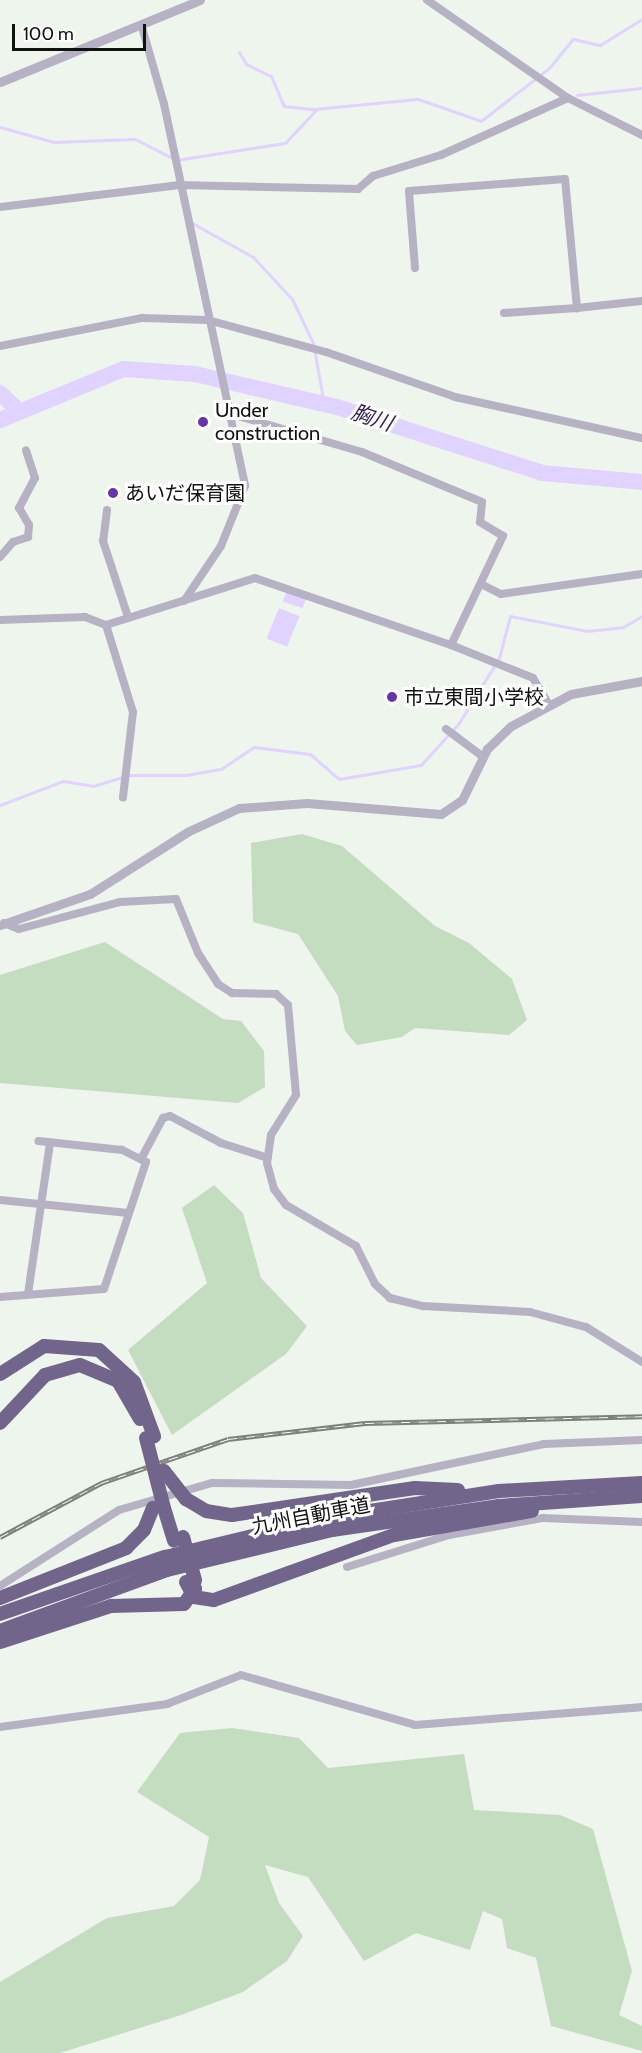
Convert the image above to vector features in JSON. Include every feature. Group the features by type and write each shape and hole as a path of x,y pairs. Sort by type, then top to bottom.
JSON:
{"highway":[{"path":"0,1374 44,1346 99,1350 134,1382 160,1474 164,1507 178,1539 194,1597"},
{"path":"0,1423 45,1375 80,1365 118,1381 135,1405 150,1437"},
{"path":"160,1474 186,1499 206,1511 232,1515 415,1488 499,1491"},
{"path":"0,1598 126,1548 164,1507 160,1474"},
{"name":"九州自動車道","path":"0,1614 248,1534 499,1491 642,1483"},
{"path":"0,1642 87,1611 184,1604 194,1597 214,1600 394,1535 620,1496"},
{"name":"九州自動車道","path":"0,1631 167,1570 332,1530 437,1512 642,1496"}],"street":[{"path":"0,82 142,27 200,0"},
{"path":"428,0 568,98 642,135"},
{"path":"142,27 173,153 178,185 245,486 221,546 184,601"},
{"path":"0,207 178,185 358,189 373,176 441,155 568,98"},
{"path":"415,268 409,191 566,179 577,308"},
{"path":"504,313 642,301"},
{"path":"0,346 142,318 209,324 326,352 455,397 642,438"},
{"path":"227,410 362,452 449,492 478,498 482,502 480,522 503,536 451,645"},
{"path":"0,557 13,542 28,537 29,525 19,508 35,478 26,450"},
{"path":"107,510 103,541 128,617"},
{"path":"481,584 501,594 642,574"},
{"path":"0,620 85,617 106,625 244,581 268,579 386,627 451,645 533,678 548,704"},
{"path":"106,625 133,712 123,797"},
{"path":"2,924 90,894 189,831 239,808 308,803 441,814 462,800 482,756 511,726 548,704 590,689 642,681"},
{"path":"446,729 482,756"},
{"path":"2,924 19,929 120,902 176,899 218,984 232,993 276,994 288,1005 296,1095 272,1135 268,1158 274,1189 286,1205 357,1246 375,1284 390,1298 423,1306 530,1312 586,1327 642,1362"},
{"path":"141,1159 163,1118 170,1116 221,1143 268,1158"},
{"path":"0,1297 104,1289 146,1162 122,1150 38,1141"},
{"path":"28,1294 44,1204 50,1143"},
{"path":"0,1200 128,1214"},
{"path":"0,1586 119,1510 212,1483 351,1485 544,1444 642,1440"},
{"path":"347,1568 449,1535 543,1518 642,1522"},
{"path":"0,1727 158,1706 241,1675 415,1725 642,1707"}],"green space":[{"path":"302,834 342,846 435,926 469,943 512,979 527,1020 509,1035 415,1028 402,1037 357,1045 345,1031 338,996 298,934 253,922 251,843"},
{"path":"105,942 223,1019 241,1021 264,1051 265,1087 238,1103 0,1083 0,975"},
{"path":"214,1185 243,1213 261,1278 307,1326 286,1354 172,1435 128,1350 207,1283 182,1208"},
{"path":"232,1728 299,1738 328,1768 464,1754 474,1810 560,1815 593,1829 632,1971 619,2015 642,2026 642,2051 551,2026 536,1958 507,1948 502,1919 483,1911 470,1950 416,1933 364,1961 308,1877 265,1865 279,1903 303,1936 287,1961 243,1992 181,2015 60,2053 0,2053 0,1982 107,1918 174,1906 200,1880 209,1837 137,1792 180,1733"}],"shaded area":[{"path":"286,592 306,599 303,608 283,601"},
{"path":"279,608 299,616 287,647 267,639"}],"waterway":[{"path":"239,52 246,64 271,76 284,106 314,109 418,99 481,121 550,67 573,39 600,45 642,19"},
{"path":"577,95 642,88"},
{"path":"0,127 54,142 135,139 176,160 285,143 316,110"},
{"path":"192,223 253,257 292,299 313,343 324,404"},
{"name":"胸川","path":"0,420 124,369 195,374 337,407 542,473 642,482"},
{"path":"0,393 19,411"},
{"path":"0,805 63,781 93,786 129,775 186,775 221,769 254,747 310,754 339,779 421,765 459,723 499,658 510,616 587,631 623,627 642,616"}],"railway":[{"path":"0,1537 101,1483 228,1439 365,1423 642,1416"}],"place":[{"name":"Under construction","path":"203,422"},
{"name":"あいだ保育園","path":"113,493"},
{"name":"市立東間小学校","path":"392,697"}]}
